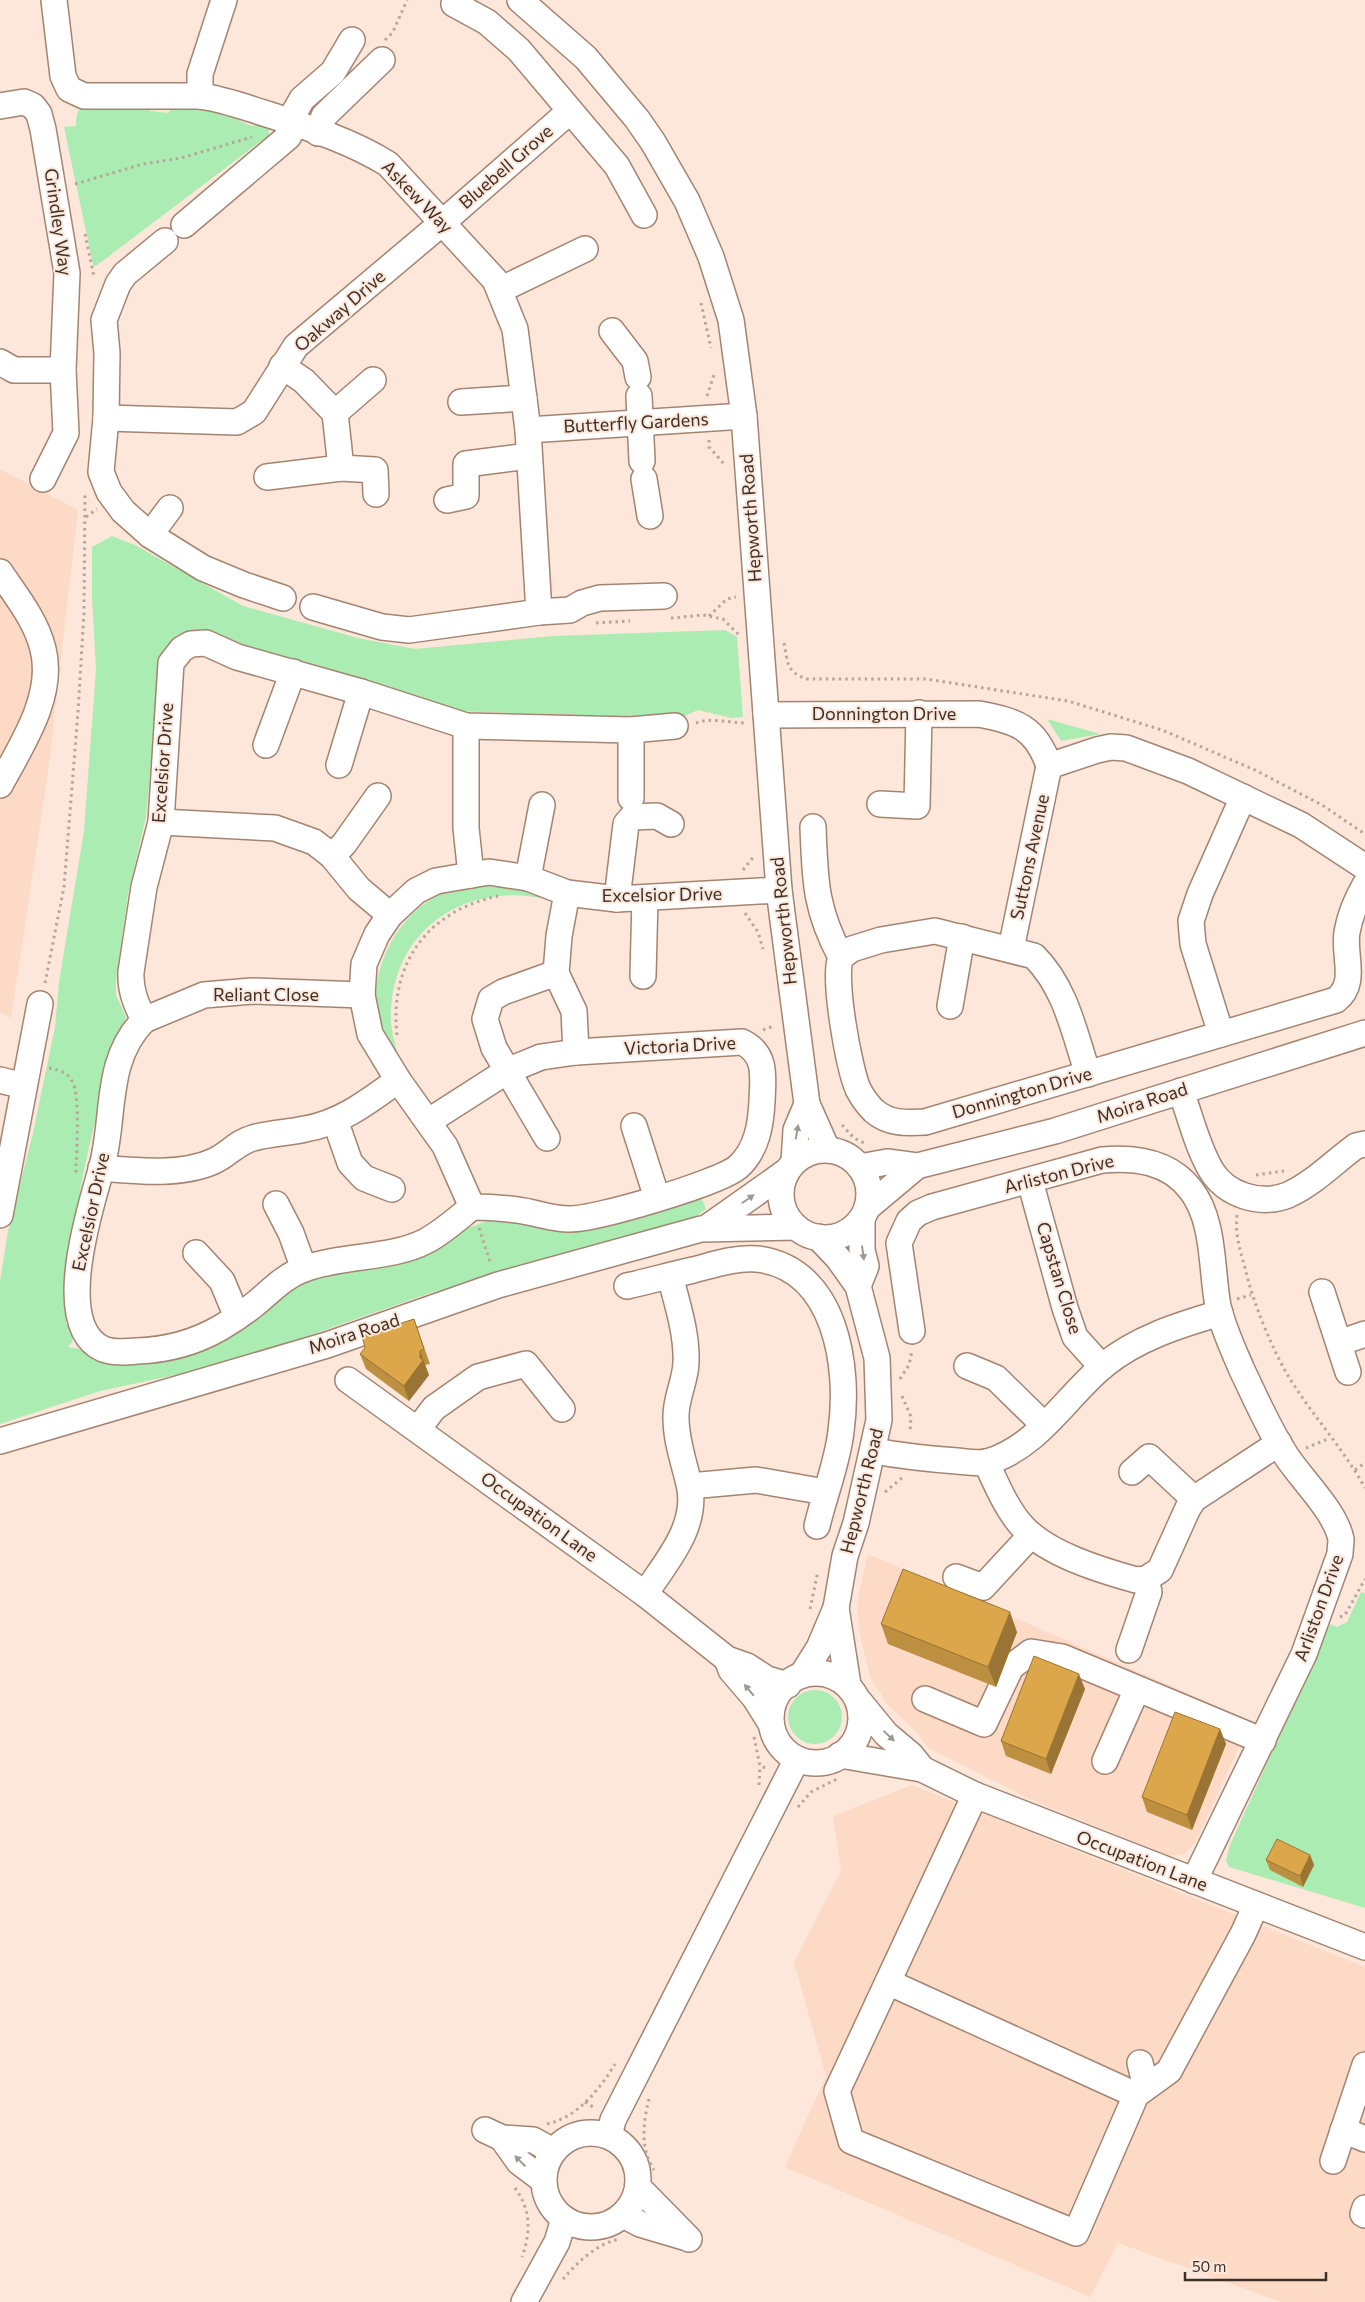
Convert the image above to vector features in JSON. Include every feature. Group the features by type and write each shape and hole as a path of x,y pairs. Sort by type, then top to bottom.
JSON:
{"street":[{"path":"200,96 200,74 224,0"},
{"name":"Hepworth Road","path":"520,0 567,40 608,83 653,142 687,201 711,256 731,320 744,416 779,890 807,1104 828,1149"},
{"name":"Bluebell Grove","path":"454,4 486,22 519,50 617,166 644,215"},
{"name":"Askew Way","path":"54,9 63,76 69,89 84,96 200,96 218,98 292,123 374,155 388,164 495,280 515,329 528,430 539,612"},
{"path":"184,225 288,137 302,99 333,72 352,40"},
{"path":"318,133 324,116 382,60"},
{"name":"Grindley Way","path":"0,106 24,102 33,106 40,114 67,273 63,370 66,433 43,480"},
{"name":"Bluebell Grove","path":"442,223 570,112"},
{"name":"Oakway Drive","path":"106,418 237,422 254,412 296,346 442,223"},
{"path":"165,241 125,274 118,284 104,320 107,353 106,418 101,472 109,492 123,511 150,535 204,568 282,598"},
{"path":"500,290 585,249"},
{"path":"612,331 635,361 643,470 650,516"},
{"path":"0,362 14,370 63,370"},
{"path":"282,366 304,380 335,412 341,468"},
{"path":"335,412 373,380"},
{"path":"461,402 524,398"},
{"name":"Butterfly Gardens","path":"528,430 744,416"},
{"path":"447,500 466,496 466,464 529,456"},
{"path":"267,477 341,468 375,470 376,494"},
{"path":"150,535 170,508"},
{"path":"0,572 28,613 43,649 45,665 42,695 31,727 0,785"},
{"path":"313,607 382,627 409,630 539,612 570,610 582,603 600,598 664,607"},
{"name":"Excelsior Drive","path":"675,726 631,730 466,726 361,692 237,657 206,643 191,644 176,655 171,663 161,822 144,887 131,972 130,984 135,1001 144,1020 132,1032 122,1048 116,1071 101,1168 93,1194 80,1254 77,1296 79,1316 84,1329 102,1348 119,1352 158,1350 178,1346 196,1339 237,1317 272,1288 304,1269 405,1248 425,1242 472,1207 445,1146 398,1080 370,1034 362,995 364,964 377,934 390,916 416,891 436,881 489,872 528,878 568,893 617,900 779,890"},
{"path":"266,745 293,672"},
{"path":"339,765 361,692"},
{"path":"880,804 917,806 920,713"},
{"name":"Donnington Drive","path":"766,718 920,713 979,714 1012,720 1025,728 1036,739 1049,766"},
{"path":"466,726 466,828 471,875"},
{"path":"631,730 631,798"},
{"path":"1049,766 1097,750 1111,747 1126,748 1188,771 1243,796 1301,825 1365,867"},
{"name":"Suttons Avenue","path":"1011,949 1049,766"},
{"path":"332,856 344,844 378,796"},
{"path":"1220,1034 1193,944 1191,921 1200,894 1243,796"},
{"path":"528,878 542,805"},
{"path":"617,900 626,824 632,817 657,816 672,824"},
{"path":"161,822 275,828 314,842 332,856 360,889 390,916"},
{"path":"813,827 815,887 821,914 841,957 852,949 915,932 935,931 1034,956 1054,979 1060,990 1088,1074"},
{"name":"Donnington Drive","path":"841,957 838,964 839,993 858,1089 870,1106 885,1118 903,1124 925,1122 1220,1034 1328,1004 1342,995 1347,988 1349,976 1346,946 1347,932 1352,912 1365,885"},
{"path":"568,893 559,936 556,973 574,1011 576,1052"},
{"path":"643,976 645,898"},
{"path":"950,1006 962,937"},
{"path":"547,1138 494,1048 485,1019 491,999 503,992 556,973"},
{"name":"Reliant Close","path":"144,1020 204,995 252,991 362,995"},
{"path":"0,1215 40,1005"},
{"name":"Moira Road","path":"864,1156 887,1162 917,1166 1055,1130 1365,1033"},
{"name":"Victoria Drive","path":"429,1121 507,1071 541,1057 576,1052 742,1042 750,1045 758,1053 764,1068 761,1122 755,1142 738,1167 713,1179 591,1218 570,1220 544,1217 519,1210 472,1207"},
{"path":"0,1080 27,1076"},
{"path":"101,1168 163,1171 206,1165 239,1143 252,1138 306,1129 335,1120 369,1102 398,1080"},
{"path":"1182,1091 1211,1170 1225,1185 1241,1196 1259,1199 1287,1195 1311,1182 1356,1146 1365,1144"},
{"path":"807,1104 796,1130 791,1166 781,1194 783,1206 796,1227 806,1234 818,1237 844,1233 854,1228 865,1213"},
{"path":"335,1120 350,1163 364,1178 392,1189"},
{"path":"634,1126 657,1198"},
{"path":"791,1166 804,1155 828,1149 840,1152 851,1158 864,1156 870,1193 865,1213 862,1250 866,1266 858,1286"},
{"name":"Arliston Drive","path":"912,1331 900,1243 909,1221 918,1213 932,1207 1102,1160 1117,1159 1146,1161 1170,1171 1192,1190 1204,1212 1220,1313 1242,1369 1287,1457 1332,1518 1340,1539 1340,1554 1304,1654 1194,1881"},
{"name":"Moira Road","path":"708,1227 791,1166"},
{"name":"Moira Road","path":"865,1213 917,1166"},
{"name":"Capstan Close","path":"1030,1181 1065,1308 1075,1337 1102,1367"},
{"path":"276,1204 291,1233 304,1269"},
{"name":"Moira Road","path":"0,1441 327,1345 498,1284 708,1227 796,1227"},
{"name":"Hepworth Road","path":"795,1680 819,1648 836,1608 845,1556 856,1523 874,1451 879,1420 877,1358 858,1286 838,1258 818,1237"},
{"path":"196,1253 222,1281 237,1317"},
{"path":"627,1286 724,1262 755,1259 774,1263 791,1271 815,1291 834,1330 842,1366 843,1383 841,1433 816,1526"},
{"path":"645,1594 683,1537 690,1507 690,1486 680,1456 676,1414 686,1364 686,1345 670,1276"},
{"path":"1322,1292 1348,1372"},
{"path":"874,1451 912,1458 973,1463 986,1462 1008,1452 1044,1426 1102,1367 1116,1356 1151,1336 1181,1324 1220,1313"},
{"path":"1339,1343 1365,1334"},
{"path":"418,1429 434,1408 478,1377 526,1364 562,1409"},
{"path":"967,1366 996,1378 1044,1426"},
{"name":"Occupation Lane","path":"348,1380 645,1594 727,1659"},
{"path":"986,1462 1006,1501 1021,1525 1031,1535 1048,1546 1116,1574 1136,1580 1146,1579 1160,1570 1188,1508 1194,1499 1279,1443"},
{"path":"1132,1472 1149,1456 1194,1499"},
{"path":"690,1486 756,1480 825,1492"},
{"path":"956,1577 983,1587 1031,1535"},
{"path":"1129,1650 1149,1592 1146,1579"},
{"name":"Hepworth Road","path":"836,1608 853,1693"},
{"path":"925,1700 984,1724 1011,1667 1031,1652 1062,1657 1263,1741"},
{"path":"727,1659 747,1666 767,1679 795,1680 813,1673 830,1674 853,1693 861,1722 842,1766 829,1761 809,1762 797,1759 762,1729 755,1698 731,1670 727,1659"},
{"path":"762,1729 771,1709 795,1680"},
{"path":"1105,1761 1137,1689"},
{"name":"Occupation Lane","path":"853,1693 886,1734 911,1755 922,1769"},
{"path":"609,2136 613,2120 797,1759"},
{"name":"Occupation Lane","path":"842,1766 922,1769 975,1795 1365,1947"},
{"path":"975,1795 838,2091 851,2141 1076,2233 1140,2082"},
{"path":"888,1982 1140,2082 1169,2071 1243,1934 1256,1905"},
{"path":"1333,2162 1354,2134 1365,2065"},
{"path":"623,2215 640,2224 689,2239 648,2182 638,2171 632,2156 622,2144 609,2136 594,2132 578,2134 564,2140 552,2151 546,2164 543,2180 546,2195 553,2209 564,2219 579,2226 595,2227 610,2223 623,2215 648,2182"},
{"path":"543,2180 519,2162 493,2134 534,2140 552,2151"},
{"path":"1365,2208 1363,2214 1365,2215"},
{"path":"524,2302 557,2242 564,2219"}],"path":[{"path":"75,184 143,164 181,158 232,144"},
{"path":"40,1005 64,887 84,612 86,517"},
{"path":"709,616 727,599 736,597"},
{"path":"664,607 723,619 740,636"},
{"path":"595,623 635,620"},
{"path":"783,636 788,668 797,676 807,679 826,679"},
{"path":"675,726 686,726 706,719 729,724 766,718"},
{"path":"397,1040 395,1006 400,978 409,956 417,944 434,925 457,910 486,899 501,896"},
{"path":"745,916 758,932 764,958"},
{"path":"27,1076 60,1070 72,1081 76,1097 77,1184 79,1188 93,1194"},
{"path":"840,1123 854,1138 864,1156"},
{"path":"1289,1168 1280,1172 1247,1177 1241,1196 1235,1229 1251,1295 1287,1373 1330,1438 1355,1470 1365,1488"},
{"path":"472,1207 498,1284"},
{"path":"894,1381 899,1381 912,1358 912,1331"},
{"path":"901,1390 902,1399 911,1417 910,1434"},
{"path":"1355,1470 1365,1462"},
{"path":"809,1616 819,1568"},
{"path":"758,1790 762,1729"},
{"path":"760,1766 767,1768"},
{"path":"811,1792 836,1778 842,1766"},
{"path":"546,2124 559,2121 571,2114 590,2098 604,2081 620,2056"},
{"path":"648,2182 649,2163 644,2142 643,2122 651,2095"},
{"path":"514,2187 529,2216 529,2234 519,2266"},
{"path":"558,2284 578,2262 603,2245 618,2239 628,2239"}],"shaded area":[{"path":"0,469 78,510 48,772 11,1018 0,1012"},
{"path":"868,1554 1251,1721 1195,1843 1184,1854 1169,1856 1032,1800 928,1748 919,1735 888,1705 870,1677 859,1630 857,1603"},
{"path":"912,1785 1365,1967 1365,2302 1282,2302 1118,2243 1090,2297 785,2167 826,2076 794,1962 841,1871 833,1816"}],"green space":[{"path":"108,101 141,101 151,111 167,113 177,106 225,106 235,119 252,126 262,121 268,123 269,135 96,266 93,265 64,127 76,126 79,110 83,106"},
{"path":"112,536 135,545 243,606 358,638 415,649 552,636 725,630 737,637 743,717 732,718 698,710 680,718 454,711 259,655 201,629 177,635 167,649 157,695 146,817 128,894 116,980 116,995 126,1017 108,1063 83,1175 68,1260 66,1323 74,1335 68,1347 138,1358 293,1286 352,1268 414,1257 468,1228 503,1215 701,1197 706,1209 684,1225 558,1261 433,1292 299,1339 189,1372 100,1391 0,1424 0,1281 8,1231 33,1133 55,1027 59,982 84,831 96,669 92,598 92,547"},
{"path":"1047,719 1100,734 1061,741"},
{"path":"491,883 534,891 550,900 521,896 492,897 466,904 442,916 422,933 406,955 396,981 391,1011 391,1024 401,1063 385,1042 378,1023 375,1003 377,982 382,962 391,943 403,925 417,910 433,898 454,889"},
{"path":"1361,1592 1365,1593 1365,1908 1229,1867 1226,1860 1230,1845 1330,1624 1337,1627 1347,1622"},
{"path":"815,1690 825,1692 834,1698 840,1707 842,1717 840,1727 834,1736 825,1742 815,1744 805,1742 796,1736 790,1727 788,1717 790,1707 796,1698 805,1692"}],"building":[{"path":"414,1319 424,1349 420,1351 420,1358 423,1360 404,1386 360,1354 365,1348 362,1336"},
{"path":"903,1569 1010,1612 988,1667 881,1624"},
{"path":"1034,1656 1079,1674 1046,1759 1001,1741"},
{"path":"1175,1712 1220,1729 1187,1815 1142,1797"},
{"path":"1277,1839 1310,1855 1300,1876 1266,1860"}]}
